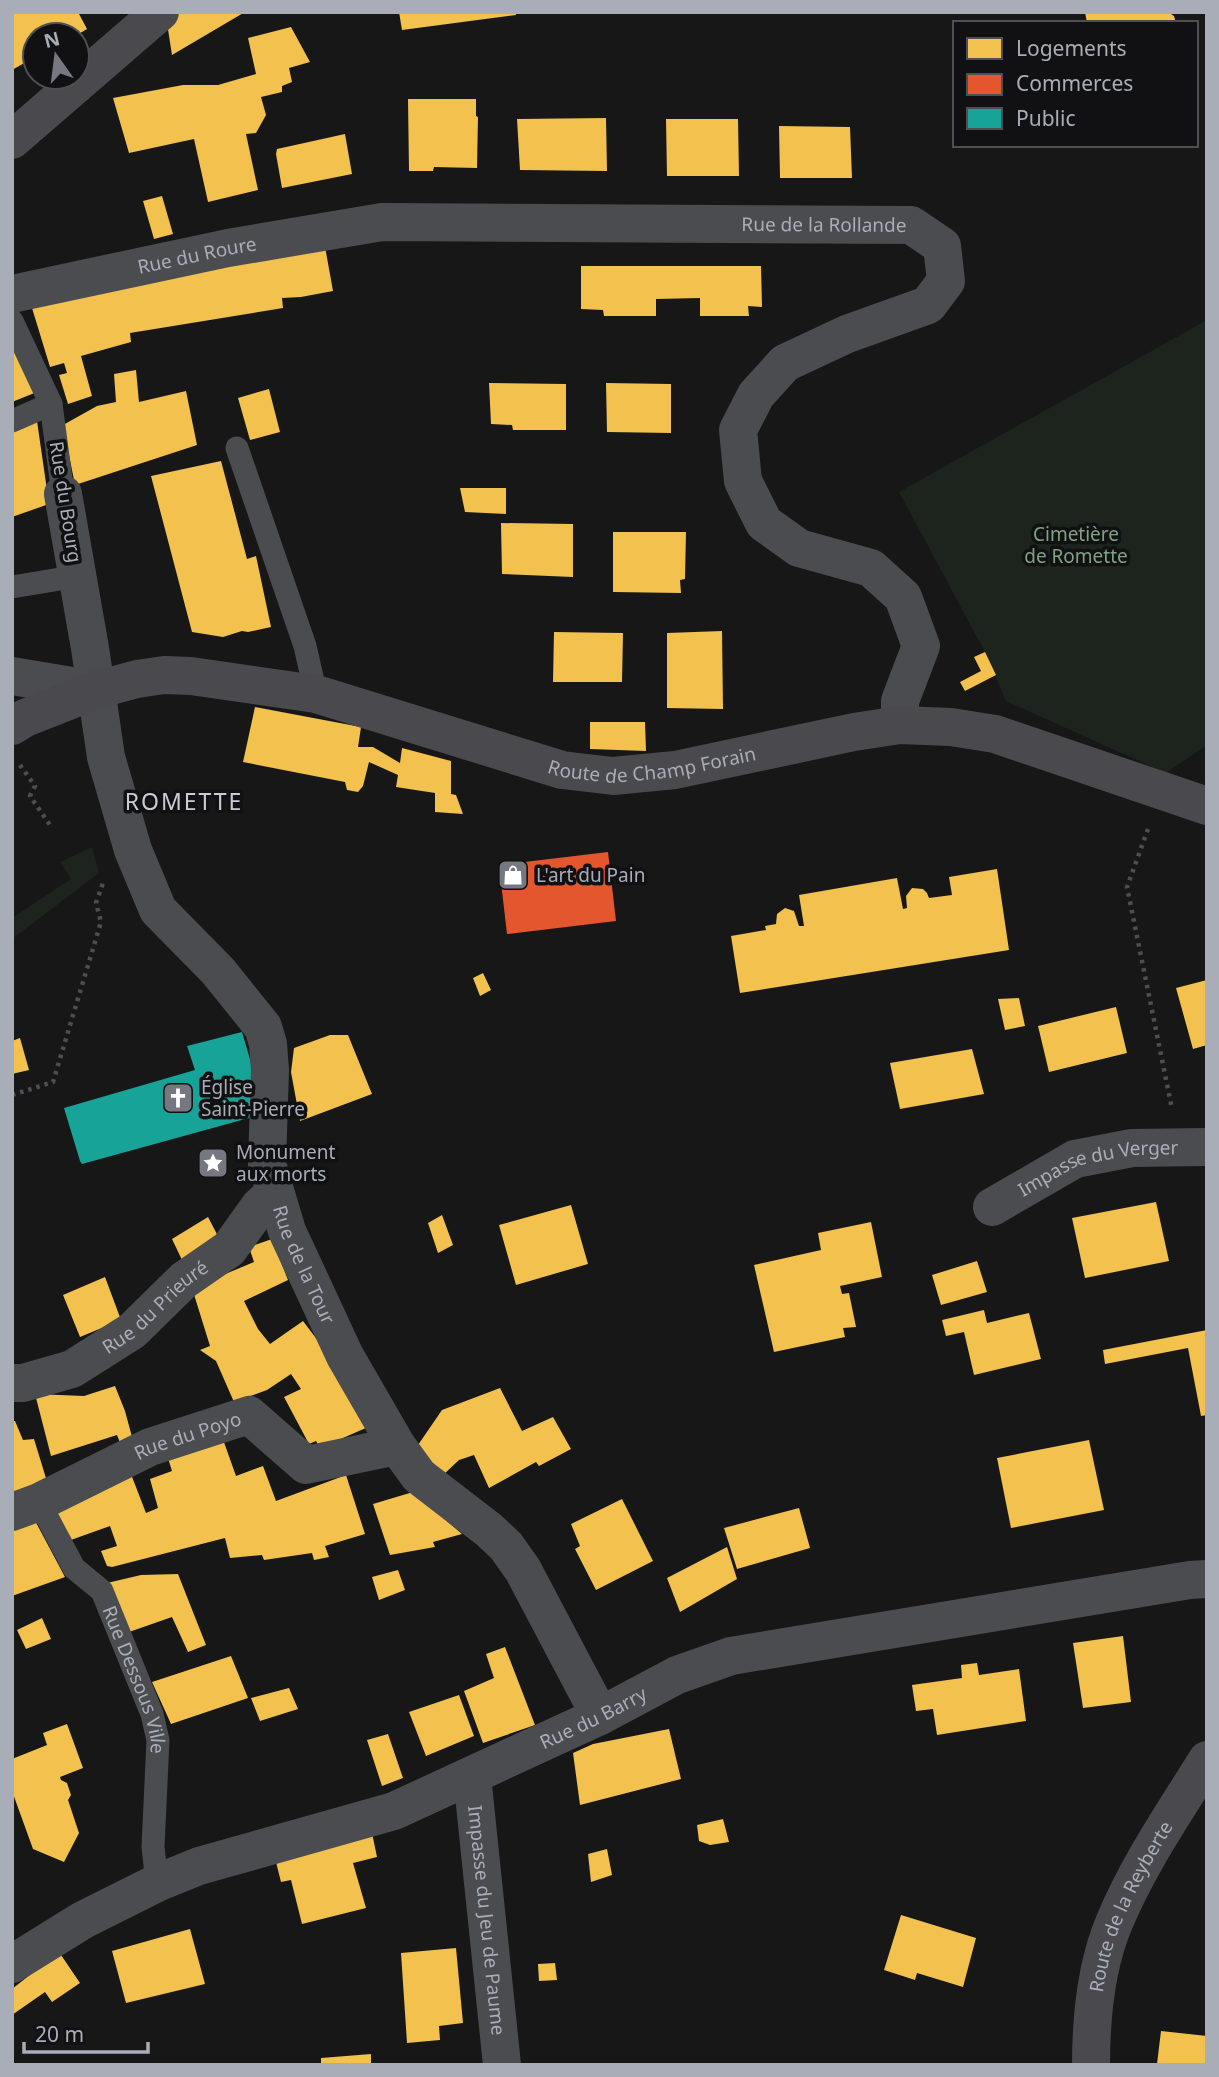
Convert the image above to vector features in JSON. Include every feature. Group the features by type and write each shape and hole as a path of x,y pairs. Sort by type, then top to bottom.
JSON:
{"main road":[{"path":"12,140 160,12"},
{"name":"Route de Champ Forain","path":"16,716 137,679 177,675 261,684 316,694 562,770 613,776 676,770 854,732 900,725 951,727 995,734 1207,806"},
{"name":"Route de la Reyberte","path":"1091,2065 1097,1987 1114,1924 1149,1853 1207,1760"}],"street":[{"name":"Rue du Roure","path":"12,294 228,248 382,222"},
{"name":"Rue de la Rollande","path":"382,222 911,225 942,246 946,281 928,305 847,334 785,363 756,395 738,430 743,481 764,523 799,548 871,568 903,597 921,646 900,701 900,725"},
{"name":"Rue du Bourg","path":"62,494 96,690"},
{"path":"12,676 96,690"},
{"name":"Rue de la Tour","path":"96,690 106,757 133,850 158,910 218,971 263,1027 268,1044 270,1070 267,1164 274,1193 287,1231 345,1356 397,1446 419,1476 506,1545 523,1570 600,1716"},
{"name":"Impasse du Verger","path":"992,1207 1075,1159 1132,1148 1193,1147"},
{"name":"Rue du Prieuré","path":"12,1383 23,1383 72,1369 132,1331 184,1280 229,1249 259,1207 274,1193"},
{"name":"Rue du Poyo","path":"26,1507 150,1447 249,1415 306,1465 397,1446"},
{"name":"Rue du Barry","path":"12,1964 83,1920 157,1883 199,1866 394,1811 600,1716 677,1675 731,1656 1207,1579"},
{"name":"Impasse du Jeu de Paume","path":"472,1776 502,2065"}],"lane":[{"name":"Rue du Bourg","path":"12,321 51,404 62,494"},
{"path":"12,421 51,404"},
{"path":"237,448 305,646 316,694"},
{"path":"12,587 78,576"},
{"name":"Rue Dessous Ville","path":"26,1507 74,1568 102,1591 152,1714 158,1740 153,1847 157,1883"}],"path":[{"path":"26,770 35,786 30,796 52,828"},
{"path":"1161,792 1127,887 1193,1147"},
{"path":"12,1095 53,1082 101,922 96,903"}],"green space":[{"name":"Cimetière de Romette","path":"1207,320 1207,745 1166,773 1006,701 985,652 899,492"},
{"path":"92,847 99,873 12,939 12,918 71,879 60,862"}],"building: Logements":[{"path":"12,12 78,12 83,21 21,21 21,65 12,70"},
{"path":"181,12 245,12 172,55 167,23"},
{"path":"399,12 515,12 516,15 402,30"},
{"path":"1085,12 1168,12 1175,21 1087,21"},
{"path":"291,27 310,62 289,68 292,82 282,86 282,92 261,97 266,115 256,133 246,134 258,190 208,202 194,139 129,153 113,98 183,85 218,85 256,74 248,38"},
{"path":"408,99 476,99 477,168 434,167 433,171 409,171"},
{"path":"606,118 607,171 520,170 517,119"},
{"path":"666,119 738,119 739,176 667,176"},
{"path":"779,126 850,127 852,178 780,178"},
{"path":"345,134 352,174 282,188 277,149"},
{"path":"162,196 173,234 154,239 143,201"},
{"path":"324,241 333,291 282,298 283,308 130,333 131,342 81,356 92,396 68,404 59,375 67,373 64,363 50,367 32,308"},
{"path":"581,266 761,266 762,307 748,306 749,316 700,316 700,298 656,299 656,316 604,316 603,310 581,309"},
{"path":"12,344 37,392 12,402"},
{"path":"136,370 139,402 186,391 197,445 75,485 63,425 97,406 116,402 114,374"},
{"path":"489,383 566,384 566,430 513,430 512,425 491,424"},
{"path":"606,383 671,384 671,433 607,432"},
{"path":"269,389 280,432 250,440 238,398"},
{"path":"37,421 49,504 12,517 12,432"},
{"path":"221,461 247,559 256,556 271,627 223,637 192,632 151,476"},
{"path":"460,488 506,488 506,514 465,512"},
{"path":"501,523 573,524 573,577 502,574"},
{"path":"613,532 686,532 685,579 680,580 681,593 613,592"},
{"path":"722,631 723,709 667,708 667,633"},
{"path":"554,632 623,633 622,682 553,682"},
{"path":"985,652 996,675 965,691 960,682 981,671 974,657"},
{"path":"255,707 361,727 358,747 373,747 400,763 402,748 451,761 451,794 456,795 463,814 435,812 435,793 396,787 398,775 369,762 363,786 358,792 347,790 345,782 243,762"},
{"path":"590,722 645,722 646,751 590,749"},
{"path":"997,869 1009,950 740,993 731,936 766,930 765,926 776,924 777,914 785,908 794,911 799,926 804,926 799,895 897,878 903,909 907,908 906,896 912,888 923,889 929,898 952,895 949,877"},
{"path":"483,973 491,990 480,996 473,978"},
{"path":"1207,980 1207,1045 1193,1049 1176,988"},
{"path":"1019,998 1025,1026 1005,1030 998,999"},
{"path":"1116,1007 1127,1053 1049,1072 1038,1026"},
{"path":"330,1035 348,1035 372,1094 300,1121 291,1072 294,1048"},
{"path":"20,1038 29,1070 12,1074 12,1041"},
{"path":"972,1049 984,1094 900,1109 890,1063"},
{"path":"1156,1202 1169,1261 1085,1278 1072,1218"},
{"path":"571,1205 588,1264 516,1285 499,1225"},
{"path":"442,1215 453,1245 438,1253 428,1223"},
{"path":"208,1217 220,1240 182,1260 172,1239"},
{"path":"871,1222 882,1277 840,1286 842,1294 849,1293 856,1327 843,1328 845,1337 774,1352 754,1265 821,1250 818,1233"},
{"path":"272,1239 288,1280 244,1301 258,1329 270,1344 303,1321 340,1370 375,1424 320,1448 316,1441 309,1444 284,1397 301,1389 291,1374 267,1390 234,1402 216,1361 200,1350 210,1346 192,1288 254,1262 249,1247"},
{"path":"977,1261 987,1292 941,1305 932,1275"},
{"path":"105,1277 121,1320 80,1337 63,1295"},
{"path":"984,1310 987,1323 1029,1313 1041,1359 974,1375 964,1332 946,1336 942,1320"},
{"path":"1207,1330 1207,1415 1201,1416 1188,1348 1105,1364 1103,1350"},
{"path":"115,1386 135,1448 123,1450 117,1435 51,1456 35,1394 84,1396"},
{"path":"500,1388 522,1431 553,1417 571,1449 539,1466 536,1462 489,1488 474,1455 459,1460 442,1476 418,1445 442,1410"},
{"path":"12,1421 15,1421 23,1440 34,1439 49,1488 12,1503"},
{"path":"220,1431 236,1476 263,1466 276,1501 346,1475 365,1534 325,1546 329,1557 314,1560 312,1553 264,1560 262,1555 230,1558 225,1538 112,1567 107,1566 101,1551 117,1546 110,1526 68,1541 52,1506 129,1469 146,1513 158,1508 150,1479 172,1471 166,1452"},
{"path":"1089,1440 1104,1510 1011,1528 997,1458"},
{"path":"413,1492 462,1534 433,1542 435,1547 390,1555 373,1504"},
{"path":"622,1499 653,1561 596,1590 575,1549 580,1546 571,1524"},
{"path":"799,1508 810,1548 737,1569 724,1528"},
{"path":"32,1515 65,1577 12,1596 12,1522"},
{"path":"727,1547 737,1579 680,1612 667,1578"},
{"path":"398,1570 405,1590 379,1600 372,1577"},
{"path":"178,1574 206,1645 188,1652 172,1617 129,1632 107,1583 141,1575"},
{"path":"42,1618 51,1639 26,1649 17,1630"},
{"path":"1123,1636 1131,1702 1083,1708 1073,1643"},
{"path":"505,1647 535,1725 483,1743 464,1691 494,1678 486,1654"},
{"path":"231,1656 248,1698 171,1724 152,1682"},
{"path":"977,1663 979,1675 1019,1669 1026,1721 937,1735 933,1709 916,1711 912,1685 962,1678 961,1665"},
{"path":"289,1688 298,1709 260,1721 251,1698"},
{"path":"459,1695 474,1736 426,1756 409,1712"},
{"path":"67,1724 83,1768 60,1777 67,1783 71,1795 68,1800 79,1833 64,1862 33,1849 12,1791 12,1759 47,1745 43,1733"},
{"path":"669,1729 681,1779 580,1805 573,1753 593,1744"},
{"path":"388,1734 403,1778 382,1786 367,1740"},
{"path":"723,1819 729,1842 710,1845 699,1841 697,1825"},
{"path":"372,1833 377,1857 353,1863 366,1908 302,1924 291,1880 281,1882 275,1858"},
{"path":"607,1849 612,1875 591,1882 588,1854"},
{"path":"901,1915 976,1938 963,1987 917,1973 915,1980 884,1970"},
{"path":"190,1929 205,1984 126,2003 112,1951"},
{"path":"456,1948 463,2023 439,2026 440,2040 407,2043 401,1953"},
{"path":"59,1952 80,1983 52,2002 45,1992 12,2015 12,1989"},
{"path":"555,1963 557,1980 539,1981 538,1964"},
{"path":"1161,2031 1207,2036 1207,2065 1157,2064"},
{"path":"371,2054 371,2065 321,2065 321,2058"}],"building: Commerces":[{"path":"608,852 616,921 507,934 499,865"}],"building: Public":[{"name":"Église Saint-Pierre","path":"242,1032 259,1090 249,1118 82,1164 64,1108 195,1070 187,1046"}],"place":[{"name":"L'art du Pain","path":"513,875"},
{"name":"Église Saint-Pierre","path":"178,1098"},
{"name":"Monument aux morts","path":"213,1163"}],"district":[{"name":"ROMETTE","path":"184,802"}]}
